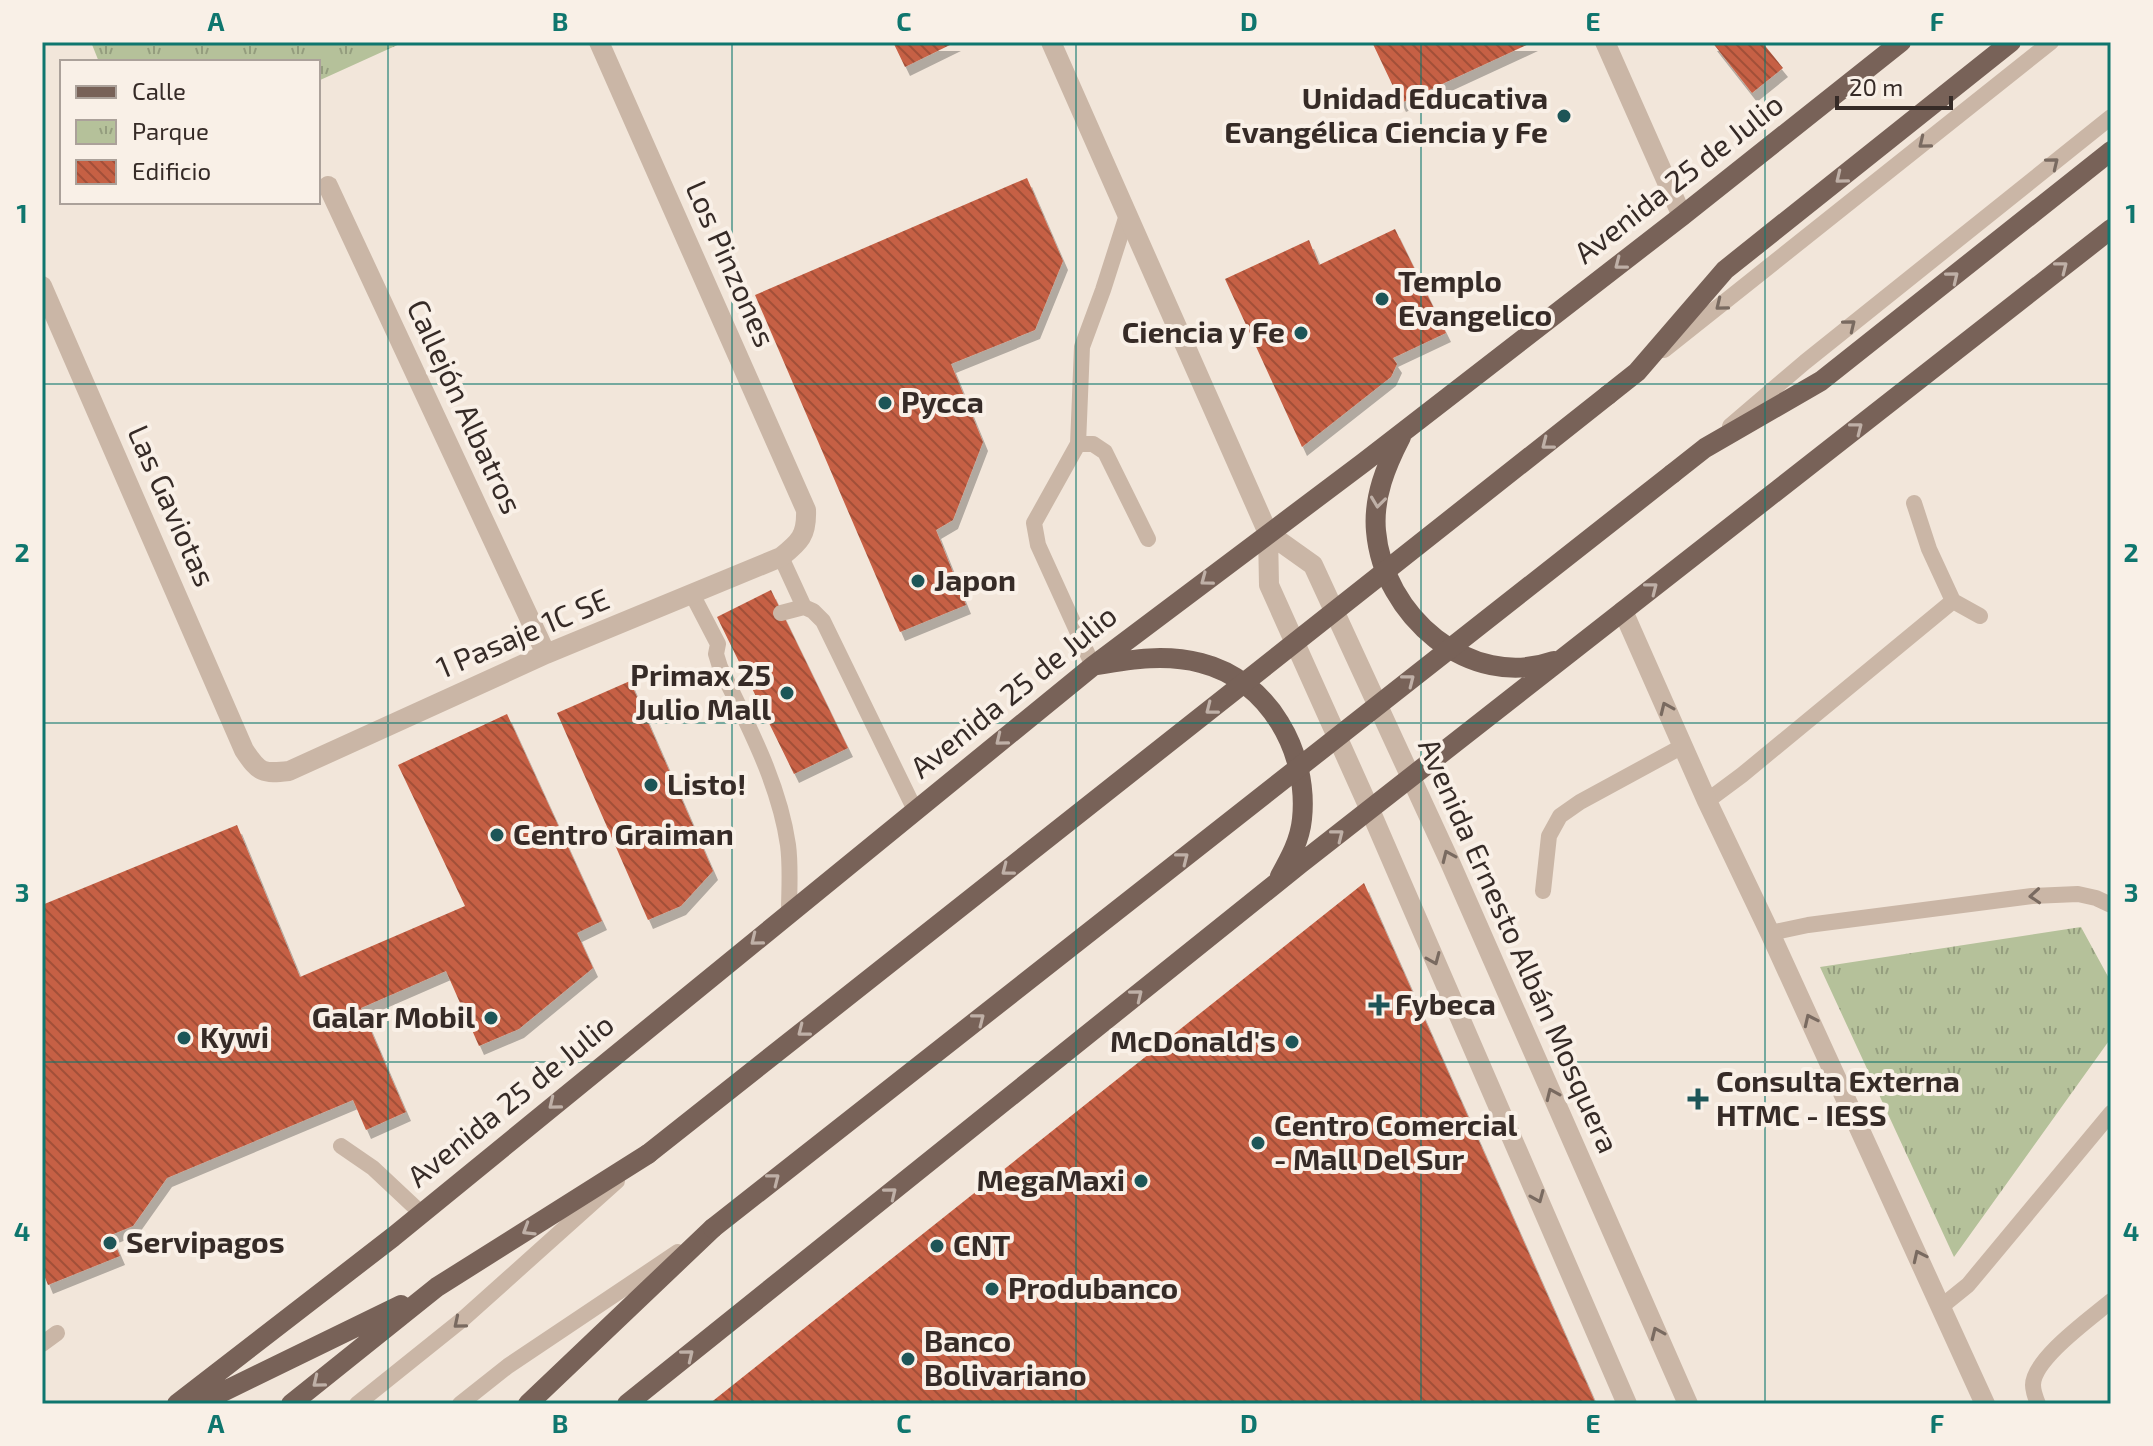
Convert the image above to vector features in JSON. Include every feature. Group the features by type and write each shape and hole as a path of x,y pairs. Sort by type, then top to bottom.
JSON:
{"main road":[{"name":"Avenida 25 de Julio","path":"177,1404 393,1237 1093,666 1405,430 1901,42"},
{"path":"198,1404 437,1287 645,1156 1637,372 1725,270 2011,42"},
{"path":"528,1404 710,1230 1705,448 1821,381 2111,151"},
{"path":"627,1404 1277,883 2111,229"},
{"path":"1405,430 1387,464 1378,496 1376,530 1382,562 1394,593 1414,620 1439,642 1469,658 1501,667 1535,668 1564,657"},
{"path":"1093,666 1139,658 1173,657 1205,664 1236,678 1262,699 1283,725 1296,755 1303,788 1302,821 1293,854 1277,883"},
{"path":"291,1404 437,1287"}],"street":[{"name":"Los Pinzones","path":"599,42 806,510"},
{"path":"1051,42 1268,533 1269,585 1370,810 1627,1404"},
{"path":"1605,42 1682,216"},
{"name":"Callejón Albatros","path":"328,186 546,654"},
{"name":"Las Gaviotas","path":"42,286 244,750"},
{"name":"1 Pasaje 1C SE","path":"244,750 254,765 269,773 289,771 546,654 781,557 804,535 806,510"},
{"name":"Avenida Ernesto Albán Mosquera","path":"1268,533 1313,565 1449,860 1688,1404"},
{"path":"1623,611 1707,801 1985,1404"}],"lane":[{"path":"1637,372 2051,42"},
{"path":"1705,448 1805,362 2111,117"},
{"path":"1093,666 1038,545 1034,523 1078,444 1082,347 1127,215"},
{"path":"1078,444 1093,444 1105,452 1148,539"},
{"path":"1914,503 1929,549 1953,601 1980,616"},
{"path":"781,557 804,607"},
{"path":"692,594 722,642 716,654 720,667 768,770 781,811 788,848 789,913"},
{"path":"1707,801 1953,601"},
{"path":"781,613 804,607 823,621 915,810"},
{"path":"1543,891 1549,836 1560,816 1683,746"},
{"path":"1770,933 1808,925 2032,896 2078,894 2111,905"},
{"path":"1942,1306 1968,1285 2111,1113"},
{"path":"341,1146 373,1168 421,1213"},
{"path":"357,1404 463,1319 645,1156"},
{"path":"460,1404 508,1366 710,1230"},
{"path":"2038,1404 2033,1385 2038,1368 2072,1332 2111,1301"},
{"path":"42,1344 57,1333"}],"green space":[{"path":"91,42 404,42 320,80 320,60 98,60"},
{"path":"2081,927 2111,982 2111,1038 1954,1257 1820,967"}],"building":[{"path":"893,42 956,42 905,67"},
{"path":"1372,42 1533,42 1401,103"},
{"path":"1712,42 1762,42 1783,68 1752,93"},
{"name":"Pycca","path":"1027,178 1063,261 1035,330 951,364 983,442 953,520 936,530 966,605 900,632 755,295"},
{"name":"Ciencia y Fe","path":"1395,229 1446,333 1393,358 1397,364 1391,377 1302,447 1225,279 1309,240 1319,265"},
{"name":"Primax 25 Julio Mall","path":"771,590 848,748 794,774 717,617"},
{"path":"630,681 713,871 681,906 648,920 557,713"},
{"name":"Kywi","path":"507,714 602,921 577,933 593,968 519,1029 479,1046 446,971 361,1008 406,1112 366,1130 353,1100 167,1178 133,1226 111,1235 120,1256 48,1285 42,1270 42,905 237,825 300,977 465,906 398,765"},
{"name":"Centro Comercial - Mall Del Sur","path":"1364,883 1596,1404 709,1404"}],"place":[{"name":"Unidad Educativa Evangélica Ciencia y Fe","path":"1564,116"},
{"name":"Templo Evangelico","path":"1382,299"},
{"name":"Ciencia y Fe","path":"1301,333"},
{"name":"Pycca","path":"885,403"},
{"name":"Japon","path":"918,581"},
{"name":"Primax 25 Julio Mall","path":"787,693"},
{"name":"Listo!","path":"651,785"},
{"name":"Centro Graiman","path":"497,835"},
{"name":"Fybeca","path":"1379,1005"},
{"name":"Galar Mobil","path":"491,1018"},
{"name":"Kywi","path":"184,1038"},
{"name":"McDonald's","path":"1292,1042"},
{"name":"Consulta Externa HTMC - IESS","path":"1698,1099"},
{"name":"Centro Comercial - Mall Del Sur","path":"1258,1143"},
{"name":"MegaMaxi","path":"1141,1181"},
{"name":"Servipagos","path":"110,1243"},
{"name":"CNT","path":"937,1246"},
{"name":"Produbanco","path":"992,1289"},
{"name":"Banco Bolivariano","path":"908,1359"}]}
